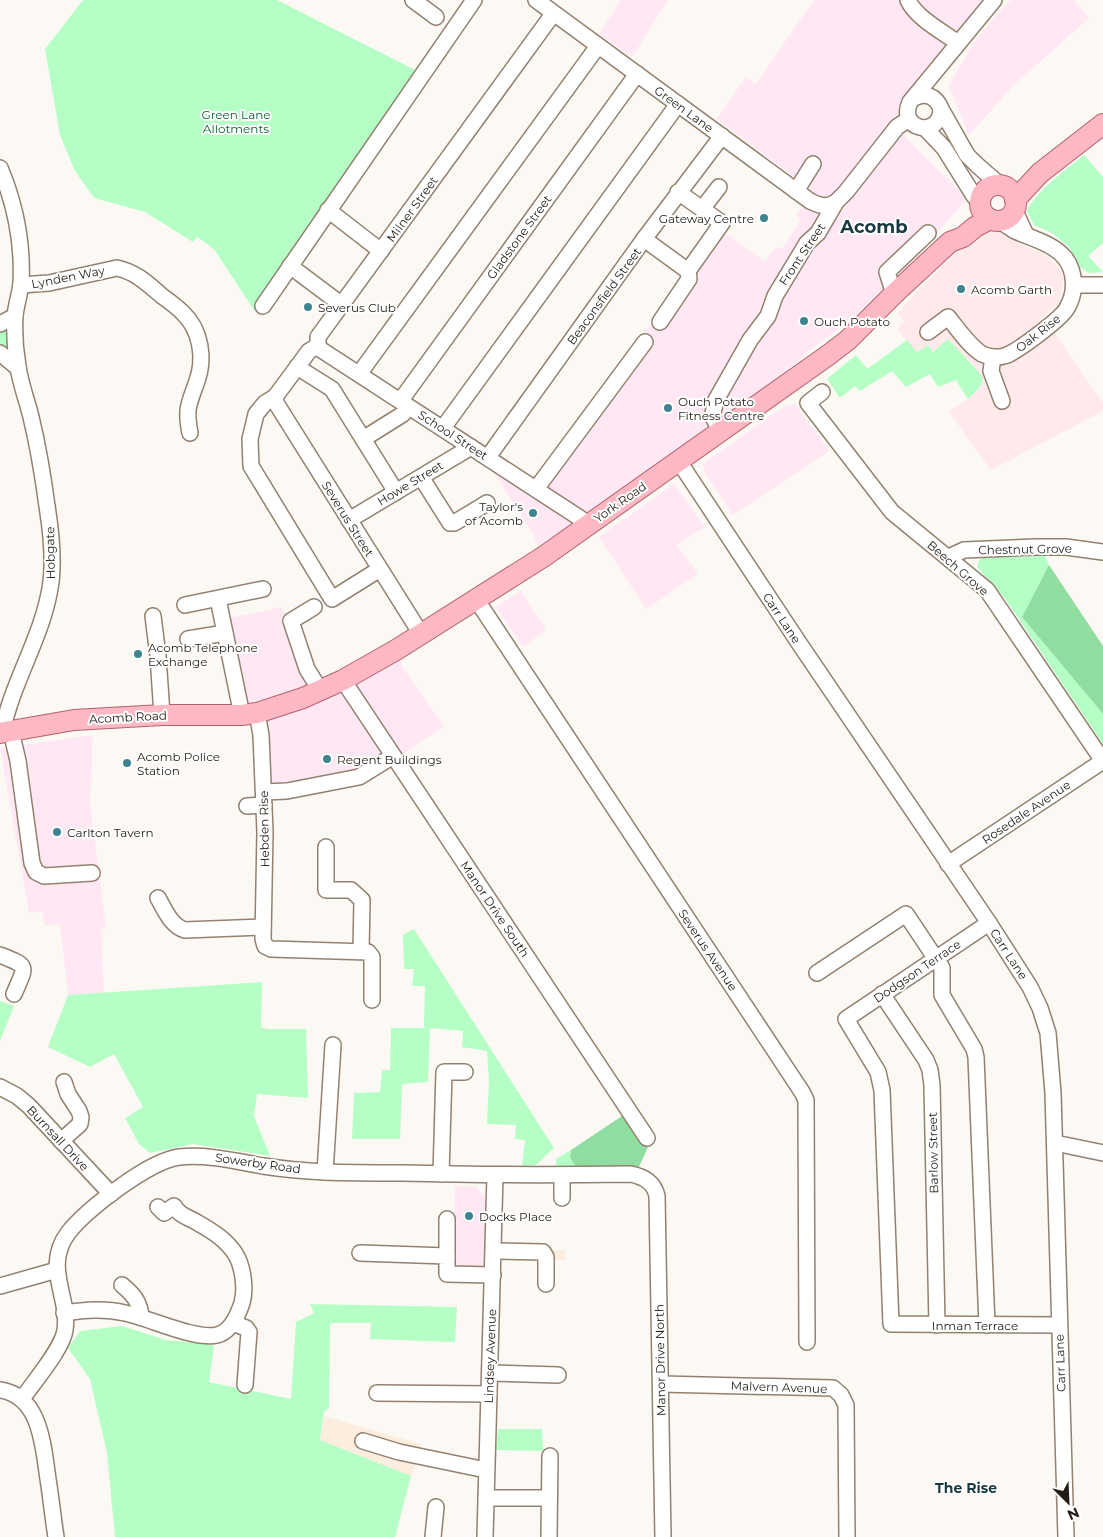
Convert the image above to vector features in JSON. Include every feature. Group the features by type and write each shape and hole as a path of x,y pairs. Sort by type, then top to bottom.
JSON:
{"main road":[{"name":"York Road","path":"250,714 303,698 343,680 421,634 542,557 848,340 950,242 963,237 998,203 1103,124"},
{"name":"Acomb Road","path":"5,732 74,720 162,715 250,714"}],"street":[{"path":"413,0 436,17"},
{"path":"263,306 474,0"},
{"name":"Green Lane","path":"536,0 552,14 810,201 821,206 828,206 836,202"},
{"path":"908,0 910,6 922,17 958,43"},
{"path":"994,0 941,66 929,77 907,108 909,119 916,126 925,128 944,148 974,196 998,203"},
{"name":"Milner Street","path":"380,569 332,599 251,466 250,439 256,414 265,402 275,400 309,351 318,346 318,337 552,14"},
{"path":"359,374 598,46"},
{"path":"925,128 935,124 938,120 940,106 937,90 941,66"},
{"name":"Gladstone Street","path":"402,407 637,74"},
{"path":"914,98 920,95 934,98 967,155 977,166 1016,231 1058,251 1069,265 1074,285 1103,285"},
{"path":"443,428 678,104"},
{"name":"Front Street","path":"720,431 713,417 716,400 750,340 768,316 775,296 793,266 807,244 818,233 836,202 897,127 909,119"},
{"name":"Beaconsfield Street","path":"488,457 678,192 722,136"},
{"path":"753,159 762,146"},
{"path":"796,190 814,164"},
{"name":"Hobgate","path":"0,168 13,201 17,218 21,258 21,285 15,316 15,341 18,368 31,416 45,490 51,534 51,580 48,603 10,703 5,732"},
{"path":"702,209 719,187"},
{"path":"660,322 689,279 688,270 722,223 678,192"},
{"path":"328,210 381,251"},
{"path":"894,294 887,272 923,238 933,258"},
{"path":"644,240 688,270"},
{"path":"290,266 342,305"},
{"name":"Lynden Way","path":"21,285 49,283 117,268 138,276 184,313 196,333 201,357 197,380 186,410 190,432"},
{"name":"Oak Rise","path":"993,357 1013,353 1054,322 1067,310 1074,285"},
{"path":"0,324 15,316"},
{"path":"928,332 948,318 974,347 983,354 993,357 991,371 1002,401"},
{"path":"536,489 645,342"},
{"name":"School Street","path":"318,346 402,407 443,428 589,524"},
{"path":"0,353 18,368"},
{"path":"297,367 332,389 396,492"},
{"name":"Beech Grove","path":"822,392 808,403 866,480 892,512 987,590 1103,761"},
{"name":"Severus Street","path":"275,400 421,634"},
{"path":"363,439 402,407"},
{"name":"Howe Street","path":"349,520 472,447"},
{"name":"Carr Lane","path":"678,460 989,923 1030,987 1040,1008 1048,1033 1055,1143 1066,1537"},
{"path":"421,477 450,522 454,523 487,503"},
{"name":"Chestnut Grove","path":"949,557 964,550 1035,547 1103,552"},
{"path":"185,605 263,589"},
{"name":"Hebden Rise","path":"218,599 225,632 250,714 261,735 264,799 263,939 265,946 271,949 361,951"},
{"name":"Severus Avenue","path":"476,599 806,1100 807,1342"},
{"path":"314,607 291,621 307,669 320,690"},
{"path":"153,616 162,715"},
{"path":"188,639 225,632"},
{"name":"Manor Drive South","path":"343,680 646,1138"},
{"path":"5,732 18,761 32,863 36,872 44,876 92,873"},
{"path":"247,806 287,791 359,777 393,756"},
{"name":"Rosedale Avenue","path":"948,864 1103,761"},
{"path":"326,847 326,890 351,890 362,900 361,951 368,952 372,956 372,1000"},
{"path":"158,898 174,924 178,928 185,930 263,927"},
{"path":"817,973 906,914 942,968 942,995 974,1049 976,1056 987,1325"},
{"name":"Dodgson Terrace","path":"891,1324 882,1090 878,1072 846,1020 989,923"},
{"path":"0,955 21,963 23,966 23,972 14,994"},
{"name":"Barlow Street","path":"882,994 926,1060 930,1070 932,1085 937,1325"},
{"path":"325,1172 332,1045"},
{"path":"441,1174 444,1072 465,1072"},
{"path":"61,1141 80,1124 81,1116 68,1094 64,1082"},
{"name":"Burnsall Drive","path":"0,1087 17,1096 28,1106 111,1194"},
{"path":"1055,1143 1103,1153"},
{"name":"Sowerby Road","path":"22,1398 61,1343 66,1330 57,1270 58,1256 62,1243 76,1224 111,1194 151,1166 177,1157 208,1156 276,1168 325,1172 495,1175 631,1174 642,1177 652,1184"},
{"name":"Lindsey Avenue","path":"485,1537 495,1175"},
{"path":"562,1175 562,1198"},
{"name":"Manor Drive North","path":"652,1184 656,1189 657,1196 663,1537"},
{"path":"64,1312 89,1309 106,1310 141,1317 185,1331 206,1335 223,1333 233,1323 238,1315 242,1300 243,1284 236,1256 228,1244 217,1234 180,1214 174,1206 164,1213 158,1207"},
{"path":"447,1219 447,1274 492,1274"},
{"path":"494,1251 543,1252 546,1257 546,1284"},
{"path":"360,1252 447,1256"},
{"path":"0,1286 57,1270"},
{"path":"122,1285 140,1306 141,1317"},
{"path":"233,1323 246,1328 249,1332 245,1385"},
{"name":"Inman Terrace","path":"891,1324 1059,1325"},
{"path":"490,1373 558,1375"},
{"name":"Malvern Avenue","path":"661,1384 833,1388 841,1395 846,1405 847,1537"},
{"path":"0,1390 22,1398 40,1427 56,1537"},
{"path":"377,1392 489,1394"},
{"path":"363,1441 399,1452 486,1470"},
{"path":"549,1537 550,1456"},
{"path":"486,1498 549,1498"},
{"path":"433,1537 436,1507"}],"shaded area":[{"path":"621,0 668,0 632,57 599,34"},
{"path":"814,0 984,0 910,92 893,124 967,199 881,293 853,318 805,354 776,381 577,521 538,545 495,474 499,472 531,491 685,276 695,274 707,258 712,242 717,245 725,233 764,261 777,247 782,249 801,220 796,215 814,192 717,119 746,77 756,84"},
{"path":"1011,0 1074,0 1089,18 1014,85 969,135 949,86 974,42"},
{"path":"988,226 1007,235 1023,246 1042,253 1058,267 1064,278 1059,302 1041,319 1055,334 1103,403 1103,411 991,470 949,412 968,399 980,387 948,339 933,352 917,352 897,330 905,321 897,314 915,293 975,234"},
{"path":"795,404 829,451 733,515 705,473 703,465 785,406"},
{"path":"674,484 705,527 677,545 698,574 646,609 599,537"},
{"path":"521,591 546,630 523,647 496,607"},
{"path":"281,607 291,621 320,690 396,650 403,668 444,726 406,752 359,777 264,792 257,713 242,715 222,620"},
{"path":"93,735 90,802 106,928 101,930 104,995 68,995 60,924 45,926 42,912 29,913 0,748"},
{"path":"455,1186 476,1187 485,1197 488,1205 484,1263 478,1268 452,1268"},
{"path":"552,1250 565,1250 565,1260 552,1260"},
{"path":"324,1416 420,1444 411,1476 320,1440"}],"green space":[{"name":"Green Lane Allotments","path":"83,0 277,0 419,72 254,310 214,249 197,237 193,242 145,212 94,198 75,171 60,135 45,49"},
{"path":"1084,155 1103,177 1103,243 1088,256 1103,272 1089,273 1081,268 1069,247 1052,233 1034,225 1027,211 1044,189"},
{"path":"9,325 9,354 0,347 0,331"},
{"path":"948,339 983,379 980,387 968,399 956,380 938,387 930,374 906,387 892,371 860,391 855,386 840,398 827,379 856,355 867,369 907,340 917,352 928,345 933,352"},
{"path":"1045,556 1049,565 1022,617 1103,714 1103,744 1004,597 977,567 979,560 982,558"},
{"path":"1049,565 1103,646 1103,714 1022,617"},
{"path":"414,929 554,1148 536,1165 522,1166 525,1140 515,1139 516,1125 487,1124 489,1082 487,1051 462,1047 463,1031 430,1028 428,1082 402,1084 400,1139 352,1139 354,1093 380,1092 382,1070 390,1070 391,1028 427,1028 424,1027 425,986 412,986 414,969 404,969 403,935"},
{"path":"262,982 261,1027 267,1029 306,1029 308,1098 257,1094 254,1116 270,1156 193,1144 150,1153 139,1144 125,1118 143,1107 114,1054 90,1067 48,1047 68,995"},
{"path":"0,1001 14,1006 0,1041"},
{"path":"625,1114 648,1147 638,1169 581,1168 574,1164 570,1157 571,1150"},
{"path":"571,1150 570,1157 581,1168 560,1168 556,1166 556,1159"},
{"path":"310,1304 457,1307 455,1342 370,1339 371,1323 330,1323 329,1409 324,1411 320,1440 411,1476 395,1537 115,1537 107,1453 90,1379 68,1348 80,1331 122,1326 166,1340 214,1345 209,1382 291,1399 296,1322 314,1313"},
{"path":"498,1429 542,1429 543,1451 496,1450"}],"place":[{"name":"Gateway Centre","path":"764,218"},
{"name":"Acomb Garth","path":"961,289"},
{"name":"Severus Club","path":"308,307"},
{"name":"Ouch Potato","path":"804,321"},
{"name":"Ouch Potato Fitness Centre","path":"668,408"},
{"name":"Taylor's of Acomb","path":"533,513"},
{"name":"Acomb Telephone Exchange","path":"138,654"},
{"name":"Regent Buildings","path":"327,759"},
{"name":"Acomb Police Station","path":"127,763"},
{"name":"Carlton Tavern","path":"57,832"},
{"name":"Docks Place","path":"469,1216"}],"district":[{"name":"Acomb","path":"874,227"},
{"name":"The Rise","path":"966,1488"}]}
